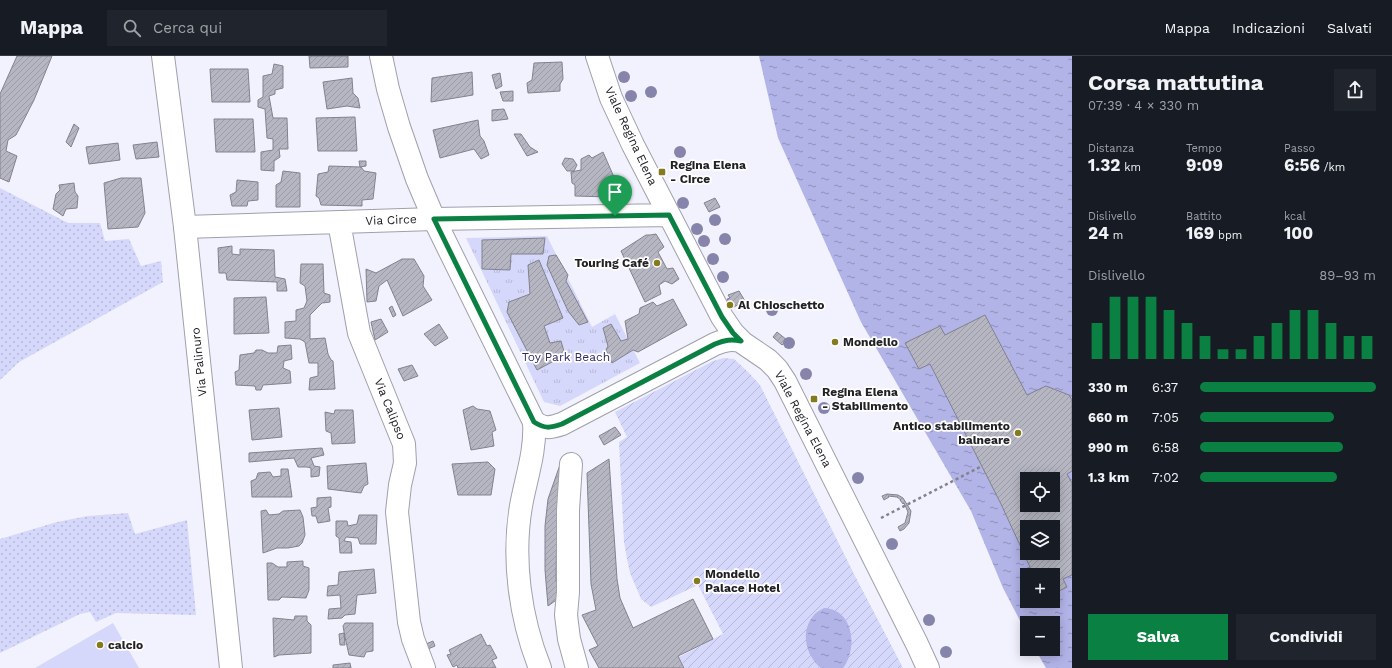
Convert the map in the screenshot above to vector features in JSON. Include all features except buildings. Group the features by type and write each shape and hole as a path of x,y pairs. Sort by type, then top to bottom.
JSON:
{"street":[{"name":"Via Palinuro","path":"163,56 184,227 231,668"},
{"path":"381,56 388,89 412,168 434,219 534,422 534,446 518,526 518,560 520,592 524,612 532,646 540,668"},
{"name":"Viale Regina Elena","path":"597,56 612,98 633,145 722,317 733,333 741,341 768,360 777,369 785,381 911,631 928,668"},
{"name":"Via Circe","path":"184,227 434,219 669,215"},
{"name":"Via Calipso","path":"339,222 359,333 404,444 405,463 400,485 397,512 409,622 418,655 424,668"},
{"path":"534,422 542,427 552,427 562,424 715,344 732,339 741,341"},
{"path":"571,464 568,510 568,592 566,615 569,639 577,668"}],"path":[{"path":"881,518 982,466"}],"green space":[{"path":"0,188 68,223 100,223 105,241 129,239 141,266 161,261 163,282 19,362 0,380"},
{"name":"Toy Park Beach","path":"547,236 592,327 615,314 640,363 560,406 544,402 466,238"},
{"path":"724,358 734,359 760,385 854,574 903,668 685,668 679,657 723,634 698,585 651,607 641,599 630,573 624,542 619,442 627,437 615,412 713,361"},
{"path":"128,513 135,534 187,520 196,615 116,613 96,622 90,612 80,614 0,653 0,539 57,522 88,516"},
{"name":"calcio","path":"113,623 139,668 35,668"}],"water":[{"path":"759,56 1072,56 1072,668 1046,668 1039,656 1060,656 1060,616 1020,616 1020,621 1003,588 971,511 861,322 778,138"},
{"path":"824,608 834,610 842,615 847,622 850,631 851,651 843,668 821,668 808,650 806,643 807,628 815,614"}],"place":[{"name":"Regina Elena - Circe","path":"662,172"},
{"name":"Touring Café","path":"657,263"},
{"name":"Al Chioschetto","path":"730,305"},
{"name":"Mondello","path":"835,342"},
{"name":"Regina Elena - Stabilimento","path":"814,399"},
{"name":"Antico stabilimento balneare","path":"1018,433"},
{"name":"Mondello Palace Hotel","path":"697,581"},
{"name":"calcio","path":"100,645"}],"route":[{"path":"669,215 722,317 733,333 741,341 732,339 715,344 562,424 552,427 542,427 534,422 434,219 615,216 669,215"}]}
